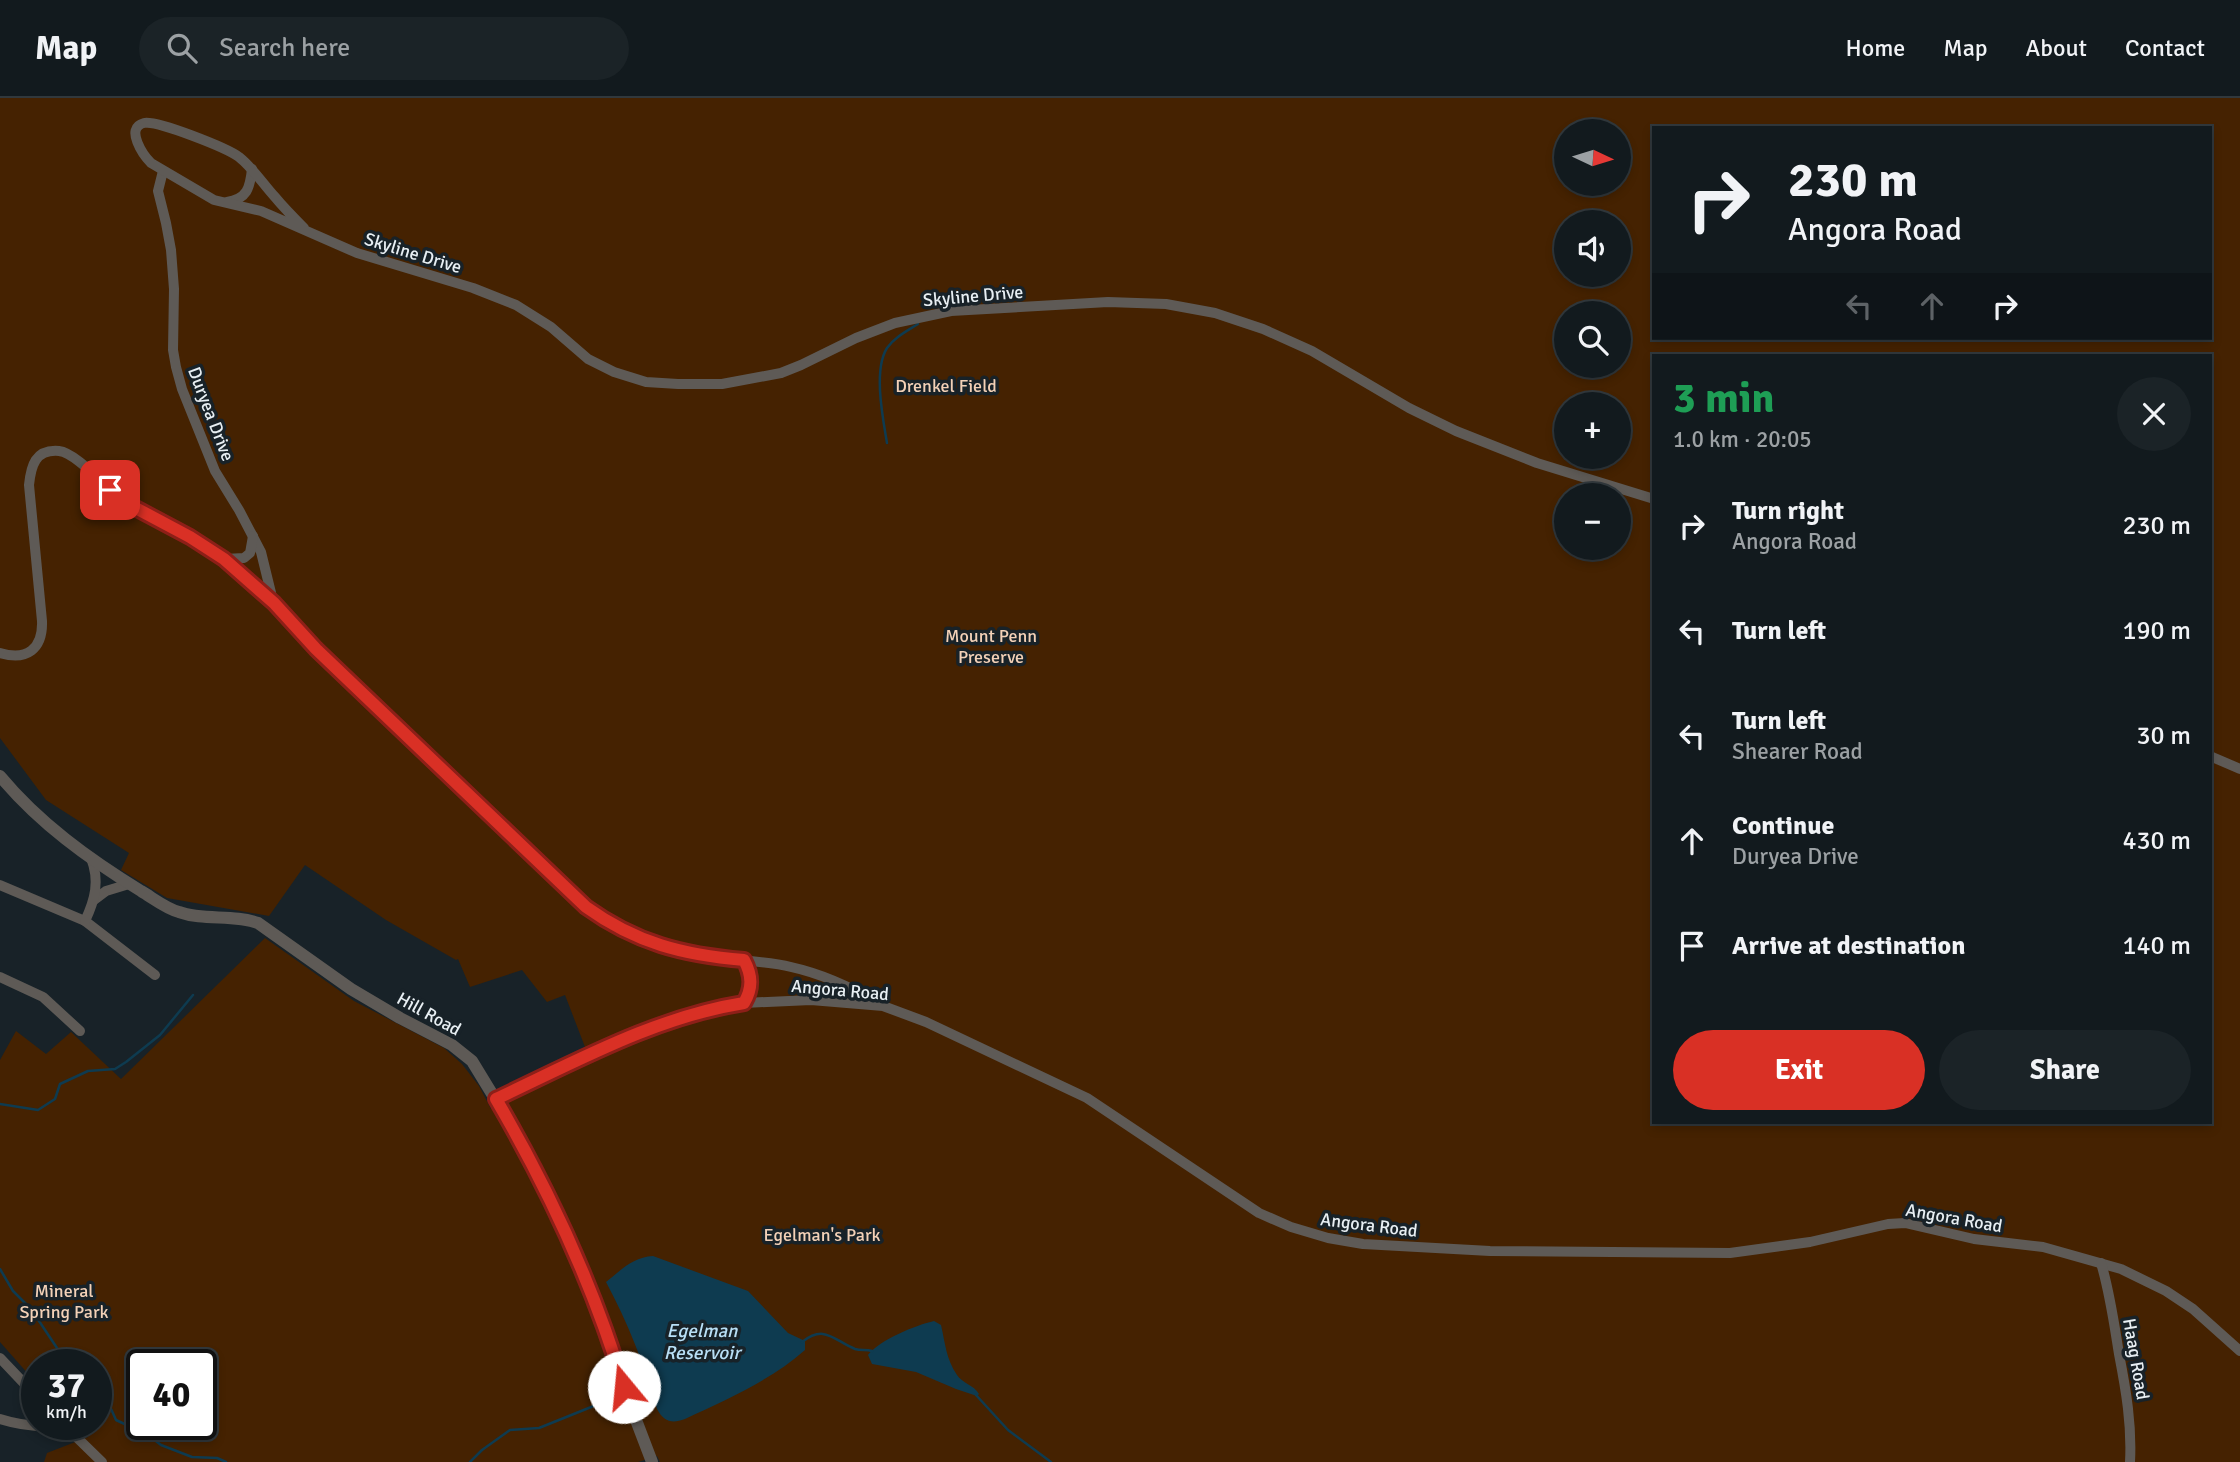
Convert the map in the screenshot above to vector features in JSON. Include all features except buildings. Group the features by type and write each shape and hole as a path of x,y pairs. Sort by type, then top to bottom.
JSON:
{"street":[{"name":"Skyline Drive","path":"304,228 238,156 156,124 139,125 135,138 151,163 207,197 261,211 357,253 507,301 536,317 588,359 630,378 659,383 722,384 781,373 895,323 951,312 1108,302 1166,304 1194,308 1244,322 1312,351 1409,408 1456,431 1537,463 1652,498"},
{"path":"223,203 235,201 247,193 252,169"},
{"name":"Duryea Drive","path":"163,170 158,191 172,258 173,350 176,367 215,471 261,552 274,603"},
{"path":"0,653 20,655 30,652 42,636 43,621 29,485 35,459 42,454 61,451 71,455 128,504 190,537 224,559 274,603 316,649 586,907 619,929 653,944 695,955 793,967 854,988 883,1006"},
{"path":"224,559 244,558 250,553 253,536"},
{"path":"2212,757 2240,769"},
{"name":"Hill Road","path":"0,776 49,827 129,884 175,911 258,923 351,989 459,1050 472,1061 527,1153 561,1222 604,1324 652,1462"},
{"path":"85,921 94,900 95,869 90,857"},
{"path":"94,900 106,891 129,884"},
{"path":"0,885 85,921 155,975"},
{"path":"744,960 751,977 749,995 744,1003"},
{"path":"0,977 43,997 80,1031"},
{"name":"Angora Road","path":"496,1099 666,1022 705,1010 744,1003 811,1000 883,1006 926,1022 1087,1098 1259,1213 1303,1232 1363,1244 1490,1251 1730,1253 1810,1242 1888,1224 1905,1223 1974,1239 2043,1247 2135,1275 2193,1309 2240,1351"},
{"name":"Haag Road","path":"2101,1263 2108,1286 2131,1426 2130,1462"},
{"path":"0,1359 21,1381"},
{"path":"0,1419 21,1425"},
{"path":"79,1440 102,1462"}],"green space":[{"name":"Mount Penn Preserve","path":"0,98 2240,98 2240,1462 660,1462 657,1456 638,1462 44,1462 47,1453 80,1440 112,1440 112,1349 21,1349 21,1366 0,1342 0,1060 16,1031 46,1054 71,1032 121,1079 265,938 354,1001 444,1048 462,1064 479,1086 491,1109 590,1060 565,995 547,1002 522,970 470,987 458,959 386,920 305,865 269,916 167,898 121,870 129,853 46,800 0,738"}],"water":[{"name":"Egelman Reservoir","path":"653,1256 748,1291 788,1333 805,1341 805,1350 777,1371 732,1397 685,1419 672,1421 662,1417 635,1344 606,1282 633,1262"},
{"path":"934,1321 941,1325 953,1369 959,1378 977,1391 977,1396 916,1372 872,1364 868,1355 880,1344"}],"waterway":[{"path":"887,443 880,395 883,357 894,341 918,324"},
{"path":"0,1104 38,1110 55,1099 60,1084 88,1071 115,1069 160,1035 193,995"},
{"path":"0,1269 13,1291 31,1309 58,1349"},
{"path":"802,1342 817,1334 823,1334 855,1349 872,1351"},
{"path":"470,1462 510,1430 539,1428 621,1395"},
{"path":"976,1395 1008,1430 1051,1462"},
{"path":"112,1411 116,1420 148,1435 161,1445 192,1457 217,1458 226,1462"}],"route":[{"path":"110,490 128,504 190,537 224,559 274,603 316,649 586,907 619,929 653,944 695,955 744,960 751,977 751,987 744,1003 705,1010 666,1022 496,1099 527,1153 561,1222 604,1324 624,1387"}],"park label":[{"name":"Drenkel Field","path":"946,386"},
{"name":"Egelman's Park","path":"822,1235"},
{"name":"Mineral Spring Park","path":"64,1301"}]}
